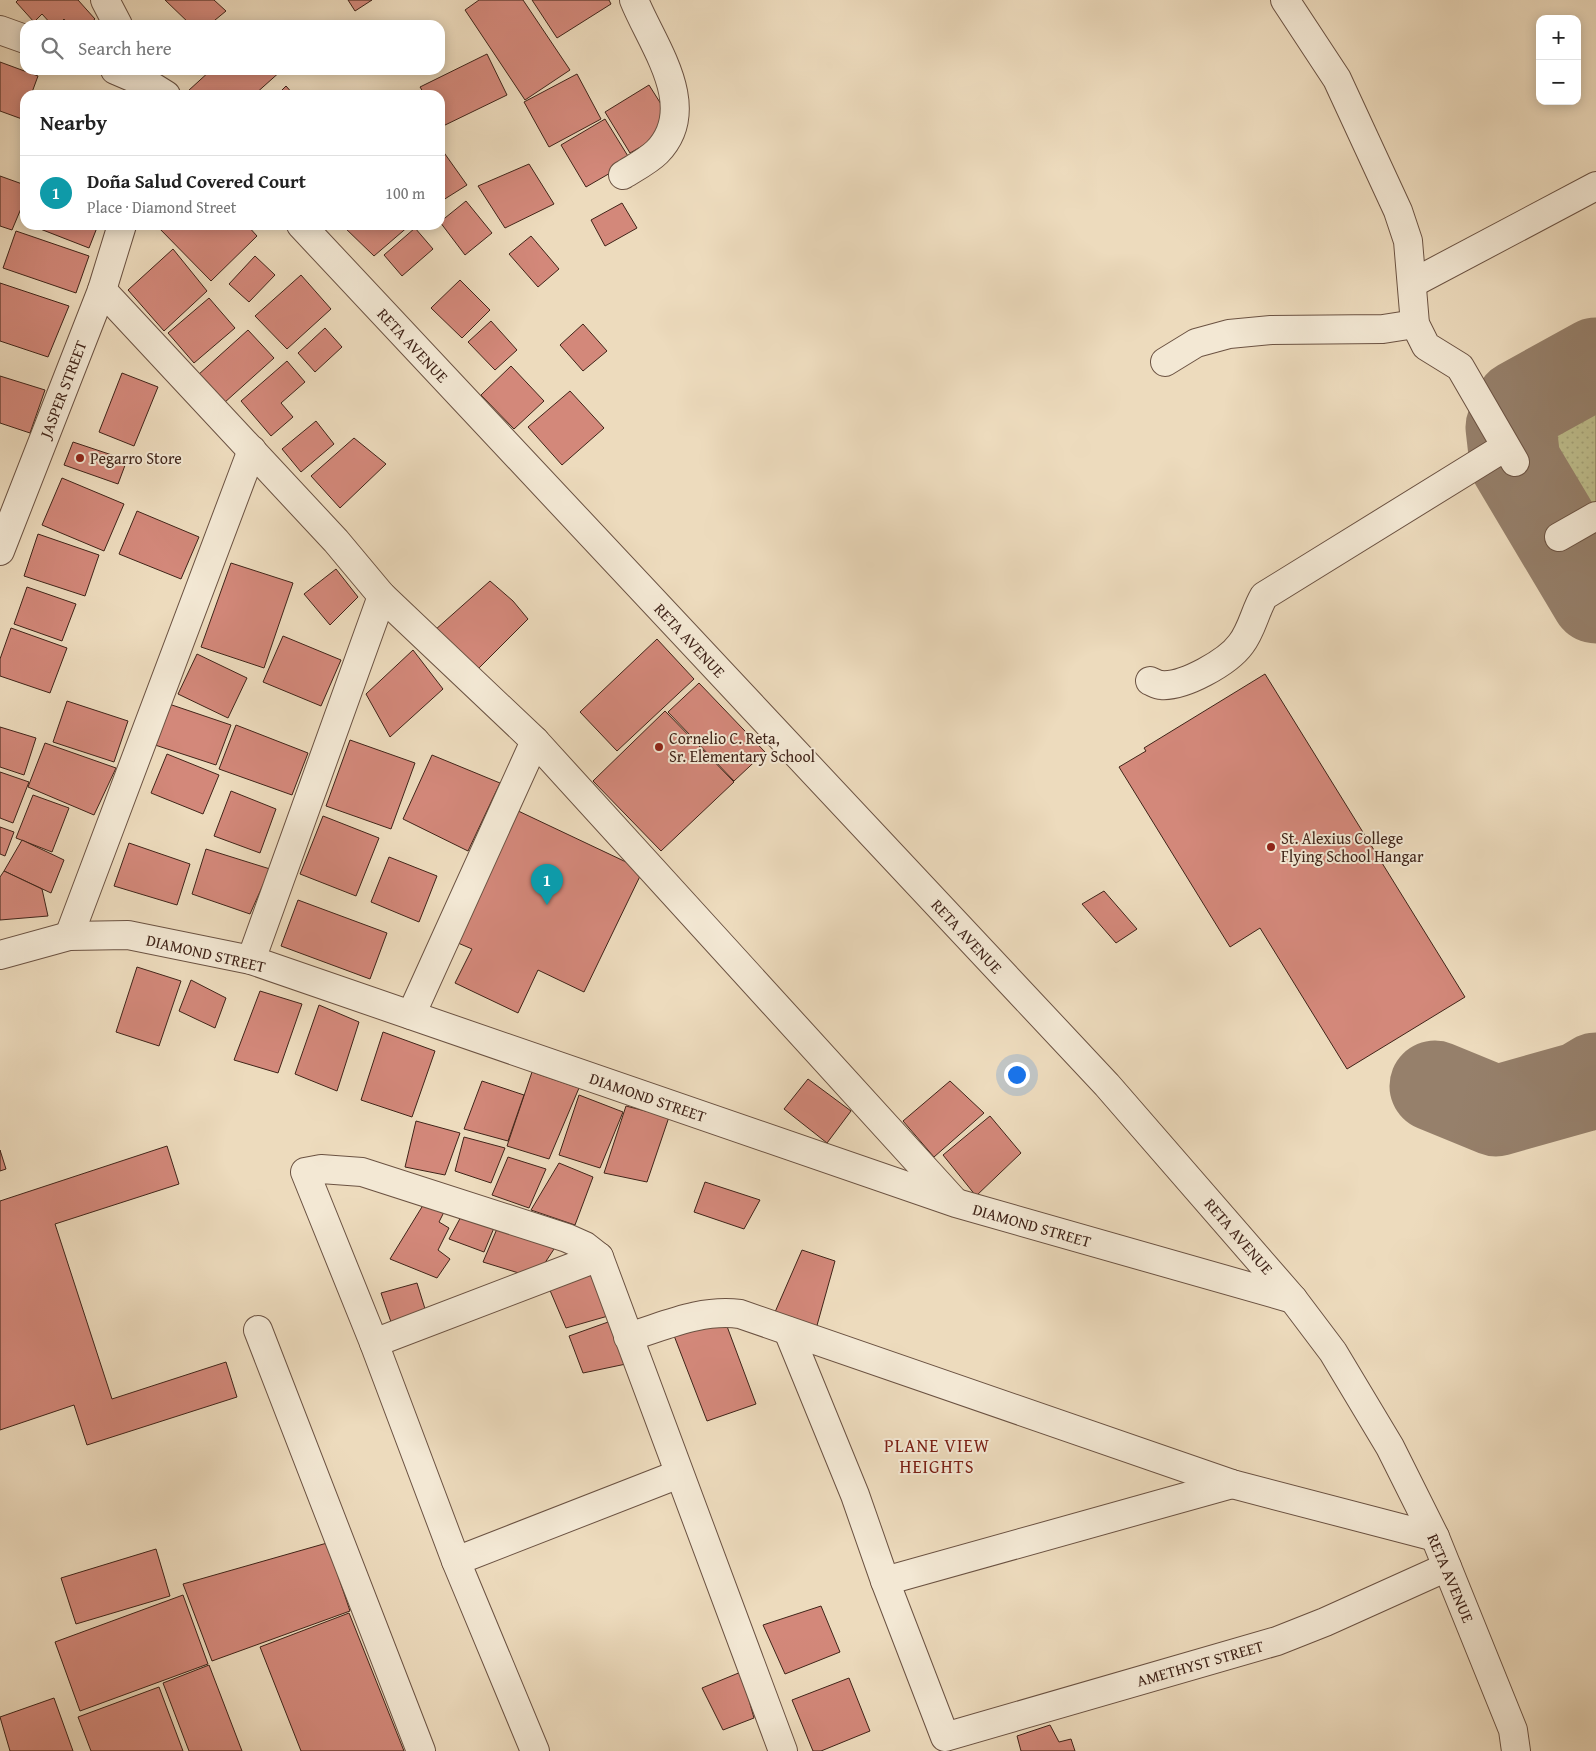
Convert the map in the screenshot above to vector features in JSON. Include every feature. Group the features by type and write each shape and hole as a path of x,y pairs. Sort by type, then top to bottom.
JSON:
{"street":[{"path":"105,0 115,20"},
{"path":"622,175 657,152 671,133 676,112 674,92 634,0"},
{"path":"1285,0 1337,78 1381,170 1408,241 1421,335"},
{"path":"0,30 20,36"},
{"path":"130,75 158,90"},
{"path":"1413,283 1596,186"},
{"name":"JASPER STREET","path":"0,551 102,290 120,230"},
{"name":"RETA AVENUE","path":"306,230 1107,1084 1293,1299 1333,1352 1390,1448 1435,1537 1515,1740"},
{"path":"102,290 336,541 382,596 535,741 956,1203"},
{"path":"1150,681 1160,685 1184,680 1231,656 1247,635 1255,611 1264,596 1510,455 1460,368 1421,335 1384,329 1271,330 1229,334 1196,343 1165,362"},
{"path":"69,936 252,450"},
{"path":"1560,537 1596,516"},
{"path":"251,960 382,596"},
{"path":"410,1015 535,741"},
{"name":"DIAMOND STREET","path":"0,955 69,936 128,935 251,960 956,1203 1293,1299"},
{"path":"535,1751 456,1561 374,1343 305,1172 321,1169 362,1172 567,1238 585,1246 599,1257 783,1751"},
{"path":"374,1343 599,1257"},
{"path":"628,1337 694,1315 719,1312 740,1314 1232,1484 1435,1537"},
{"path":"258,1330 421,1751"},
{"path":"788,1331 855,1496 885,1581 1232,1484"},
{"path":"456,1561 679,1474"},
{"name":"AMETHYST STREET","path":"885,1581 945,1737 1277,1641 1325,1622 1447,1567"}],"green space":[{"path":"1596,377 1596,537 1536,436 1535,429 1538,417 1548,404"}],"building":[{"path":"18,0 78,0 95,19 47,20 42,14 36,20 32,20 16,2"},
{"path":"165,0 214,0 226,11 215,20 186,20"},
{"path":"348,0 372,0 355,11"},
{"path":"479,0 523,0 570,70 525,100 465,10"},
{"path":"532,0 609,0 611,4 557,38"},
{"path":"487,54 507,95 445,125 445,90 422,90 420,87"},
{"path":"0,62 20,69 20,75 38,76 33,90 20,90 20,118 0,111"},
{"path":"577,74 601,119 549,147 524,102"},
{"path":"206,75 276,75 260,90 189,90"},
{"path":"649,85 666,112 663,134 630,153 605,112"},
{"path":"605,119 631,161 586,187 561,145"},
{"path":"445,154 467,185 445,199"},
{"path":"529,164 554,204 505,228 478,186"},
{"path":"0,176 20,183 20,211 12,230 0,226"},
{"path":"466,201 492,233 465,255 445,229 445,218"},
{"path":"622,203 637,228 605,246 591,220"},
{"path":"43,230 96,230 89,248"},
{"path":"161,230 252,230 257,236 211,281"},
{"path":"347,230 404,230 374,256"},
{"path":"413,230 417,230 433,249 402,276 384,255"},
{"path":"16,231 89,256 76,293 3,268"},
{"path":"531,236 559,269 538,287 509,254"},
{"path":"173,249 207,291 164,331 128,290"},
{"path":"255,256 275,275 249,302 229,284"},
{"path":"301,275 331,309 287,349 255,316"},
{"path":"460,280 490,310 462,338 431,308"},
{"path":"0,283 69,306 48,357 0,341"},
{"path":"209,298 235,328 194,363 168,333"},
{"path":"491,321 517,350 495,370 468,342"},
{"path":"583,324 607,351 583,371 560,345"},
{"path":"325,328 342,347 315,372 298,353"},
{"path":"248,330 274,358 224,403 198,375"},
{"path":"287,361 305,382 281,403 293,417 271,436 241,401"},
{"path":"511,366 544,401 514,429 481,395"},
{"path":"122,373 158,387 134,446 99,432"},
{"path":"0,376 45,390 30,433 0,423"},
{"path":"570,391 604,428 562,465 528,427"},
{"path":"316,421 334,444 301,472 282,449"},
{"path":"354,438 386,464 340,508 311,476"},
{"path":"73,442 127,460 118,484 64,465"},
{"path":"62,478 124,504 104,551 42,525"},
{"path":"137,511 199,537 181,579 119,554"},
{"path":"38,534 99,555 85,596 24,576"},
{"path":"231,563 293,583 264,668 201,647"},
{"path":"336,569 358,597 330,625 304,594"},
{"path":"490,581 513,601 528,619 477,670 435,630"},
{"path":"27,587 76,604 62,641 14,624"},
{"path":"11,628 67,648 50,693 0,676 0,659"},
{"path":"283,636 341,660 321,706 263,682"},
{"path":"657,639 694,679 617,751 580,712"},
{"path":"413,650 443,689 390,737 366,694"},
{"path":"197,654 247,678 228,718 178,694"},
{"name":"St. Alexius College Flying School Hangar","path":"1265,674 1465,997 1347,1069 1260,928 1230,947 1119,767 1146,751 1144,748"},
{"path":"699,683 765,752 734,781 668,712"},
{"path":"67,701 128,721 114,762 53,742"},
{"path":"169,704 231,725 216,765 152,744"},
{"path":"665,711 734,782 661,851 593,781"},
{"path":"236,725 308,753 292,795 219,769"},
{"path":"0,727 36,738 24,775 0,767"},
{"path":"350,740 415,763 391,829 326,806"},
{"path":"45,743 116,768 94,815 28,787"},
{"path":"167,754 219,775 203,814 151,793"},
{"path":"432,755 500,783 468,851 403,819"},
{"path":"0,772 29,782 13,823 0,818"},
{"path":"231,791 276,809 260,853 214,836"},
{"path":"33,795 69,808 52,852 16,838"},
{"path":"514,809 643,870 584,992 538,970 518,1013 455,983 472,949 451,940"},
{"path":"323,816 379,838 356,896 300,874"},
{"path":"0,827 14,832 5,856 0,854"},
{"path":"22,840 64,860 51,893 4,871"},
{"path":"129,843 190,864 177,905 114,886"},
{"path":"206,849 270,869 250,914 192,894"},
{"path":"389,857 437,876 419,922 371,902"},
{"path":"4,871 42,889 48,916 0,920 0,877"},
{"path":"1104,891 1137,929 1116,943 1082,904"},
{"path":"298,900 387,933 370,979 281,946"},
{"path":"137,967 181,981 159,1046 116,1032"},
{"path":"191,980 226,998 215,1028 179,1011"},
{"path":"260,991 302,1004 278,1073 234,1060"},
{"path":"319,1005 359,1022 337,1091 295,1074"},
{"path":"383,1032 435,1051 412,1117 361,1100"},
{"path":"532,1072 579,1088 549,1159 507,1146"},
{"path":"808,1079 851,1111 827,1143 784,1109"},
{"path":"482,1081 524,1095 508,1141 464,1129"},
{"path":"950,1081 984,1113 934,1157 903,1121"},
{"path":"579,1095 623,1112 600,1168 559,1155"},
{"path":"626,1106 669,1117 647,1182 604,1173"},
{"path":"990,1116 1021,1153 976,1196 943,1155"},
{"path":"416,1121 460,1133 445,1175 405,1167"},
{"path":"464,1137 505,1148 491,1183 455,1171"},
{"path":"167,1146 179,1184 55,1224 112,1399 226,1362 237,1397 87,1445 74,1405 0,1430 0,1201"},
{"path":"0,1150 6,1169 0,1171"},
{"path":"508,1157 546,1169 529,1208 492,1195"},
{"path":"559,1163 593,1177 575,1225 531,1210"},
{"path":"705,1182 760,1200 744,1229 694,1212"},
{"path":"425,1202 446,1208 439,1222 449,1228 438,1250 450,1259 437,1278 390,1259"},
{"path":"464,1211 496,1223 484,1252 449,1239"},
{"path":"499,1224 556,1246 535,1278 483,1262"},
{"path":"802,1250 835,1261 816,1329 772,1319"},
{"path":"597,1263 615,1314 566,1328 546,1281"},
{"path":"417,1283 426,1312 391,1322 381,1293"},
{"path":"611,1321 626,1364 583,1373 569,1336"},
{"path":"725,1321 756,1404 707,1421 673,1333"},
{"path":"327,1543 350,1611 212,1661 183,1584"},
{"path":"156,1549 170,1596 76,1624 61,1578"},
{"path":"183,1595 208,1664 80,1711 55,1642"},
{"path":"821,1606 840,1652 785,1674 763,1625"},
{"path":"349,1613 404,1751 301,1751 260,1647"},
{"path":"209,1665 242,1751 189,1751 163,1683"},
{"path":"741,1672 754,1718 723,1730 702,1688"},
{"path":"849,1678 870,1731 821,1751 813,1751 792,1700"},
{"path":"159,1687 183,1751 91,1751 78,1717"},
{"path":"54,1698 73,1751 10,1751 0,1717"},
{"path":"1050,1725 1059,1742 1071,1739 1075,1751 1021,1751 1017,1736"}],"taxiway":[{"path":"1596,363 1520,405 1511,427 1515,462 1596,598"},
{"path":"1435,1086 1496,1111 1581,1087 1596,1078"}],"place":[{"name":"Pegarro Store","path":"80,458"},
{"name":"Cornelio C. Reta, Sr. Elementary School","path":"659,747"},
{"name":"St. Alexius College Flying School Hangar","path":"1271,847"},
{"name":"Doña Salud Covered Court","path":"547,905"}],"district":[{"name":"PLANE VIEW HEIGHTS","path":"937,1456"}]}
